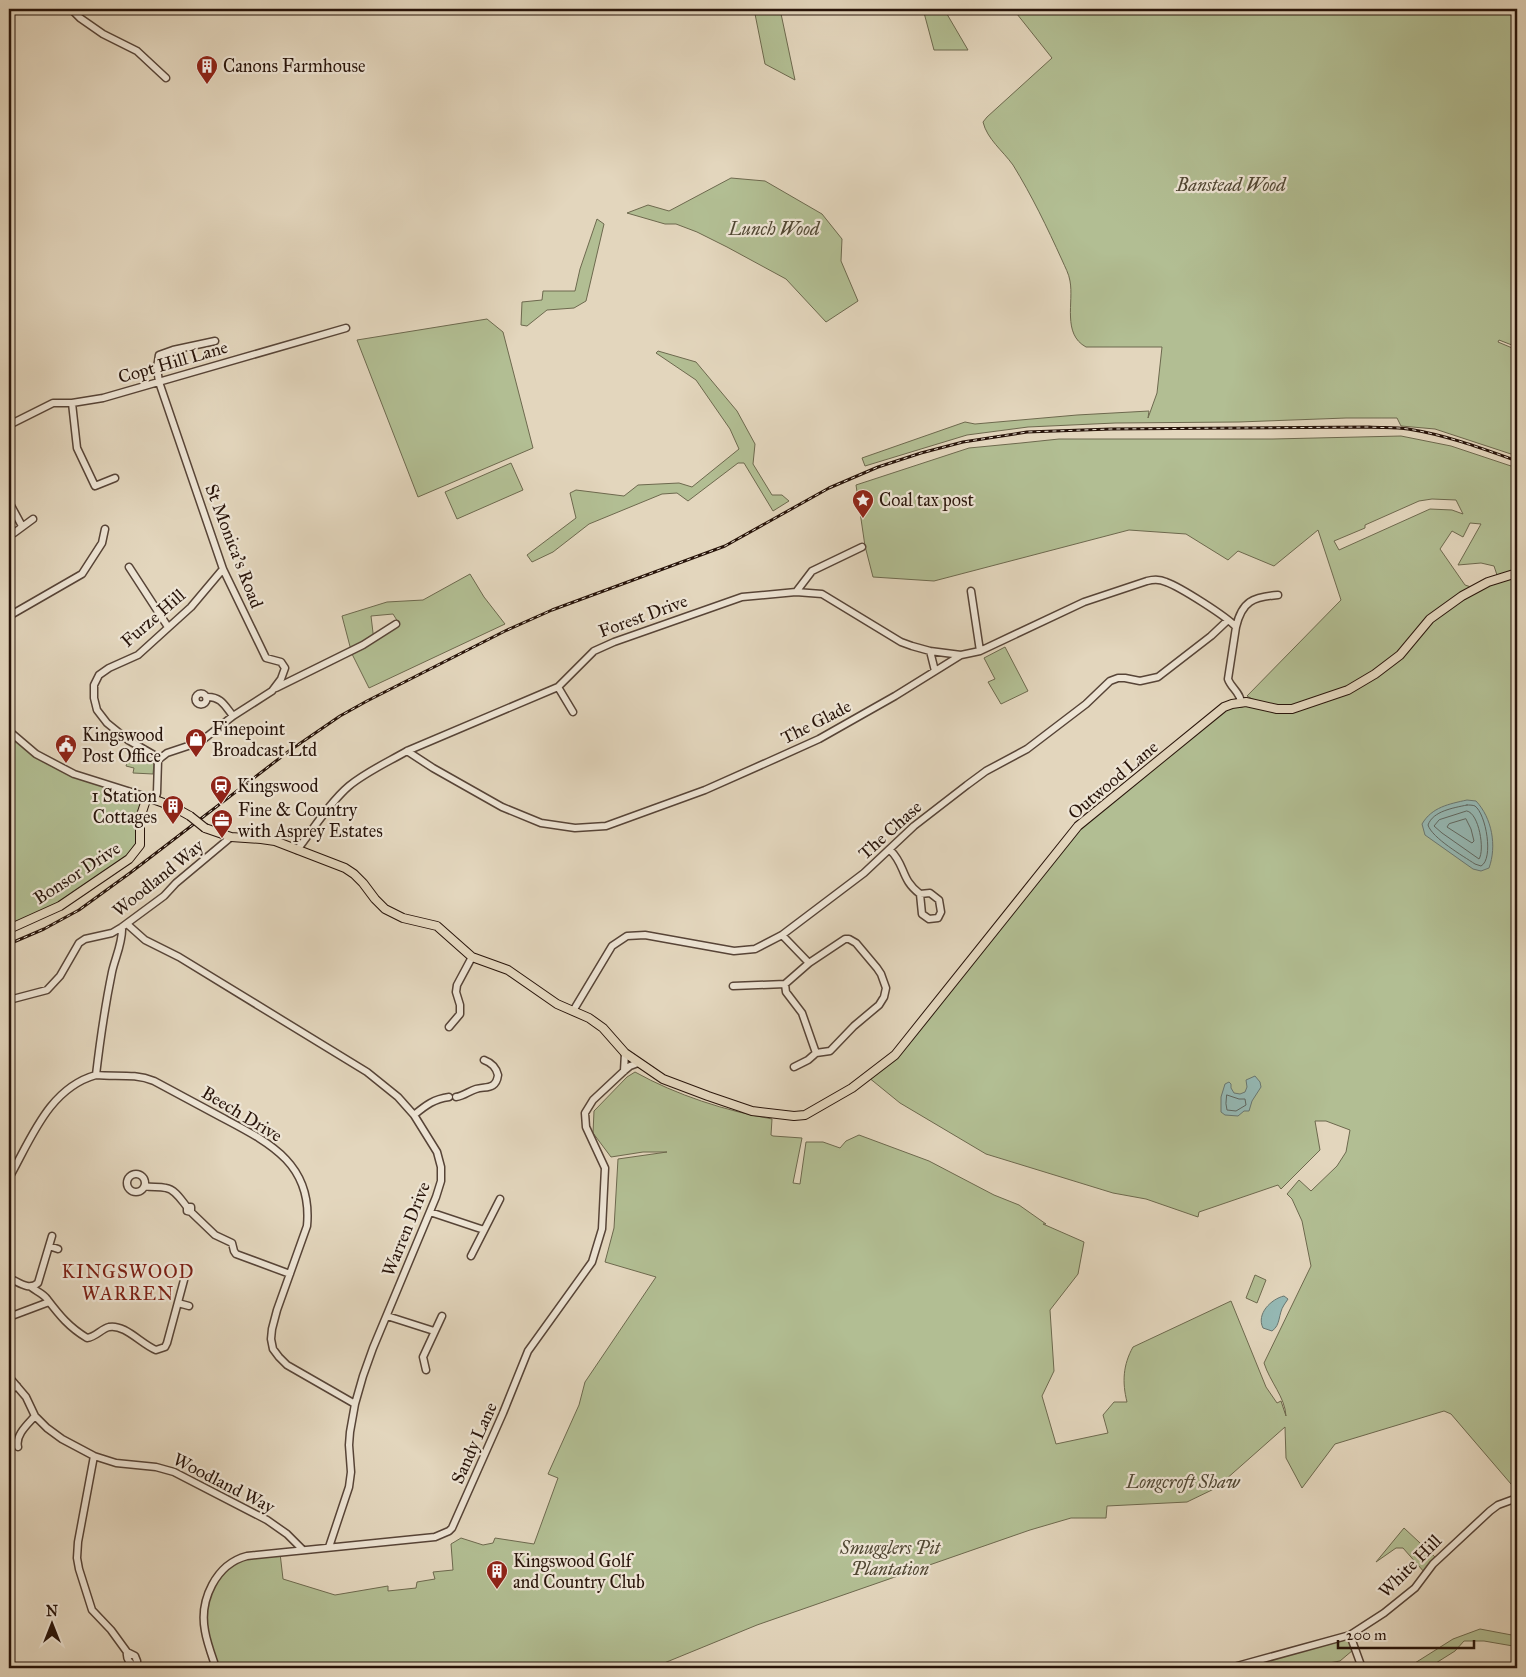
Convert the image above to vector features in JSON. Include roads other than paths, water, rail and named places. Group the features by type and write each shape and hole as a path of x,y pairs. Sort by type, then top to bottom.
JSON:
{"main road":[{"name":"Outwood Lane","path":"472,957 508,970 557,1004 596,1023 638,1064 663,1079 752,1111 794,1116 805,1114 852,1088 886,1062 956,979 1078,826 1224,708 1232,704 1251,702 1277,709 1292,709 1348,690 1394,660 1416,638 1430,619 1462,596 1488,582 1517,573"},
{"path":"146,797 190,816 205,828 231,837 260,838 275,841 345,868 354,874 385,909 403,918 437,926 472,957"},
{"name":"Bonsor Drive","path":"9,930 60,906 129,859 140,845 140,818 146,797"}],"street":[{"path":"71,9 80,18 103,34 137,51 166,78"},
{"name":"Copt Hill Lane","path":"9,424 53,403 72,403 103,398 346,328"},
{"path":"158,382 157,368 159,355 215,341"},
{"name":"St Monica's Road","path":"158,382 223,569 266,658 281,662 283,665 284,672 276,688"},
{"path":"72,403 77,448 95,486 115,478"},
{"path":"9,502 22,526"},
{"path":"14,533 33,519"},
{"path":"9,616 82,574 102,543 105,529"},
{"path":"796,592 812,571 862,547"},
{"path":"129,567 168,627"},
{"name":"Furze Hill","path":"158,760 154,755 128,740 108,723 97,710 94,698 94,685 99,675 109,668 138,655 191,607 223,569"},
{"name":"The Glade","path":"406,751 502,807 541,823 575,828 606,826 705,790 814,741 895,696 961,655 980,651 1091,599 1153,579 1171,584 1236,627"},
{"path":"971,591 980,651"},
{"name":"Forest Drive","path":"297,850 349,786 406,751 558,687 594,651 742,596 796,592 822,594 902,642 930,651 961,655"},
{"path":"1241,703 1241,699 1228,679 1239,614 1247,604 1257,598 1278,595"},
{"name":"The Chase","path":"573,1011 612,946 627,936 645,935 740,952 762,947 782,935 864,873 914,826 966,785 986,771 1027,749 1086,704 1110,681 1126,678 1140,681 1158,677 1211,636 1228,620"},
{"path":"155,800 158,760 167,753 200,742 233,716 276,688 364,645 396,624"},
{"path":"930,651 935,671"},
{"path":"558,687 573,712"},
{"path":"206,697 221,700 233,716"},
{"path":"9,731 36,754 74,774 146,797"},
{"name":"Woodland Way","path":"9,1000 48,990 60,976 80,943 85,939 112,933 124,926 164,896 176,883 231,837"},
{"path":"890,850 900,864 906,881 920,894 922,914 929,919 938,918 941,912 939,900 930,894 920,894"},
{"path":"9,1178 39,1123 59,1096 79,1082 96,1075 112,972 124,926"},
{"name":"Warren Drive","path":"124,926 145,940 179,957 367,1072 398,1097 414,1115 437,1152 441,1167 441,1181 370,1357 355,1404 349,1445 350,1487 329,1547"},
{"path":"782,935 809,964"},
{"path":"733,986 785,984 841,941 849,939 856,943 877,968 886,988 884,997 879,1005 854,1026 834,1048 827,1052 816,1053 808,1060 794,1067"},
{"path":"449,1027 460,1014 460,1005 456,992 457,985 472,957"},
{"path":"785,984 786,992 802,1013 816,1053"},
{"path":"624,1071 626,1053"},
{"path":"414,1115 429,1103 464,1095 477,1089 489,1087 496,1082 498,1075 494,1064 484,1060"},
{"name":"Sandy Lane","path":"216,1668 204,1631 203,1614 210,1589 218,1574 228,1563 242,1557 435,1537 449,1531 454,1524 528,1351 592,1262 602,1230 605,1168 586,1128 584,1113 593,1100 624,1071 630,1066 638,1064"},
{"name":"Beech Drive","path":"96,1075 139,1076 154,1081 262,1139 285,1158 295,1171 304,1190 307,1217 306,1226 274,1319 271,1339 273,1348 288,1365 355,1404"},
{"path":"145,1186 171,1190 216,1235 232,1243 236,1254 290,1274"},
{"path":"471,1256 500,1200"},
{"path":"430,1212 484,1230"},
{"path":"31,1287 38,1283 40,1279 52,1236"},
{"path":"48,1246 58,1249"},
{"path":"9,1278 31,1287 46,1297 68,1325 87,1338 91,1338 106,1328 119,1328 156,1350 165,1347 168,1343 184,1280"},
{"path":"9,1318 49,1302"},
{"path":"178,1303 189,1306"},
{"path":"387,1316 434,1331"},
{"path":"426,1370 423,1357 442,1316"},
{"name":"Woodland Way","path":"9,1377 28,1400 35,1416 62,1439 94,1456 116,1463 156,1466 174,1472 269,1521 303,1550"},
{"path":"9,1391 17,1386"},
{"path":"18,1447 16,1443 19,1436 35,1416"},
{"path":"94,1456 78,1542 77,1558 89,1605 126,1652 131,1653 136,1658 137,1667"},
{"name":"White Hill","path":"1230,1668 1350,1634 1378,1617 1415,1588 1433,1564 1490,1511 1498,1505 1517,1498"},
{"path":"1350,1634 1362,1668"}],"water":[{"path":"1467,800 1476,801 1486,816 1492,833 1493,851 1489,868 1481,871 1473,869 1425,835 1422,824 1436,810"},
{"path":"1255,1076 1260,1082 1261,1087 1252,1101 1249,1111 1244,1111 1238,1116 1225,1115 1221,1112 1221,1097 1225,1084 1229,1082 1234,1093 1240,1094 1245,1092 1247,1087 1246,1080"},
{"path":"1284,1296 1288,1299 1282,1308 1277,1326 1272,1331 1263,1328 1261,1318 1266,1308 1274,1300"}],"railway":[{"path":"9,944 44,929 79,910 289,751 340,716 367,701 505,631 552,610 725,546 829,488 878,467 921,453 963,442 1027,432 1111,429 1369,427 1403,428 1450,438 1517,461"}],"place":[{"name":"Canons Farmhouse","path":"207,85"},
{"name":"Coal tax post","path":"863,519"},
{"name":"Finepoint Broadcast Ltd","path":"196,758"},
{"name":"Kingswood Post Office","path":"66,764"},
{"name":"Kingswood","path":"221,805"},
{"name":"1 Station Cottages","path":"173,825"},
{"name":"Fine & Country with Asprey Estates","path":"222,839"},
{"name":"Kingswood Golf and Country Club","path":"497,1590"}],"district":[{"name":"KINGSWOOD WARREN","path":"128,1282"}],"park label":[{"name":"Banstead Wood","path":"1231,185"},
{"name":"Lunch Wood","path":"774,229"},
{"name":"Longcroft Shaw","path":"1183,1482"},
{"name":"Smugglers Pit Plantation","path":"890,1558"}]}
